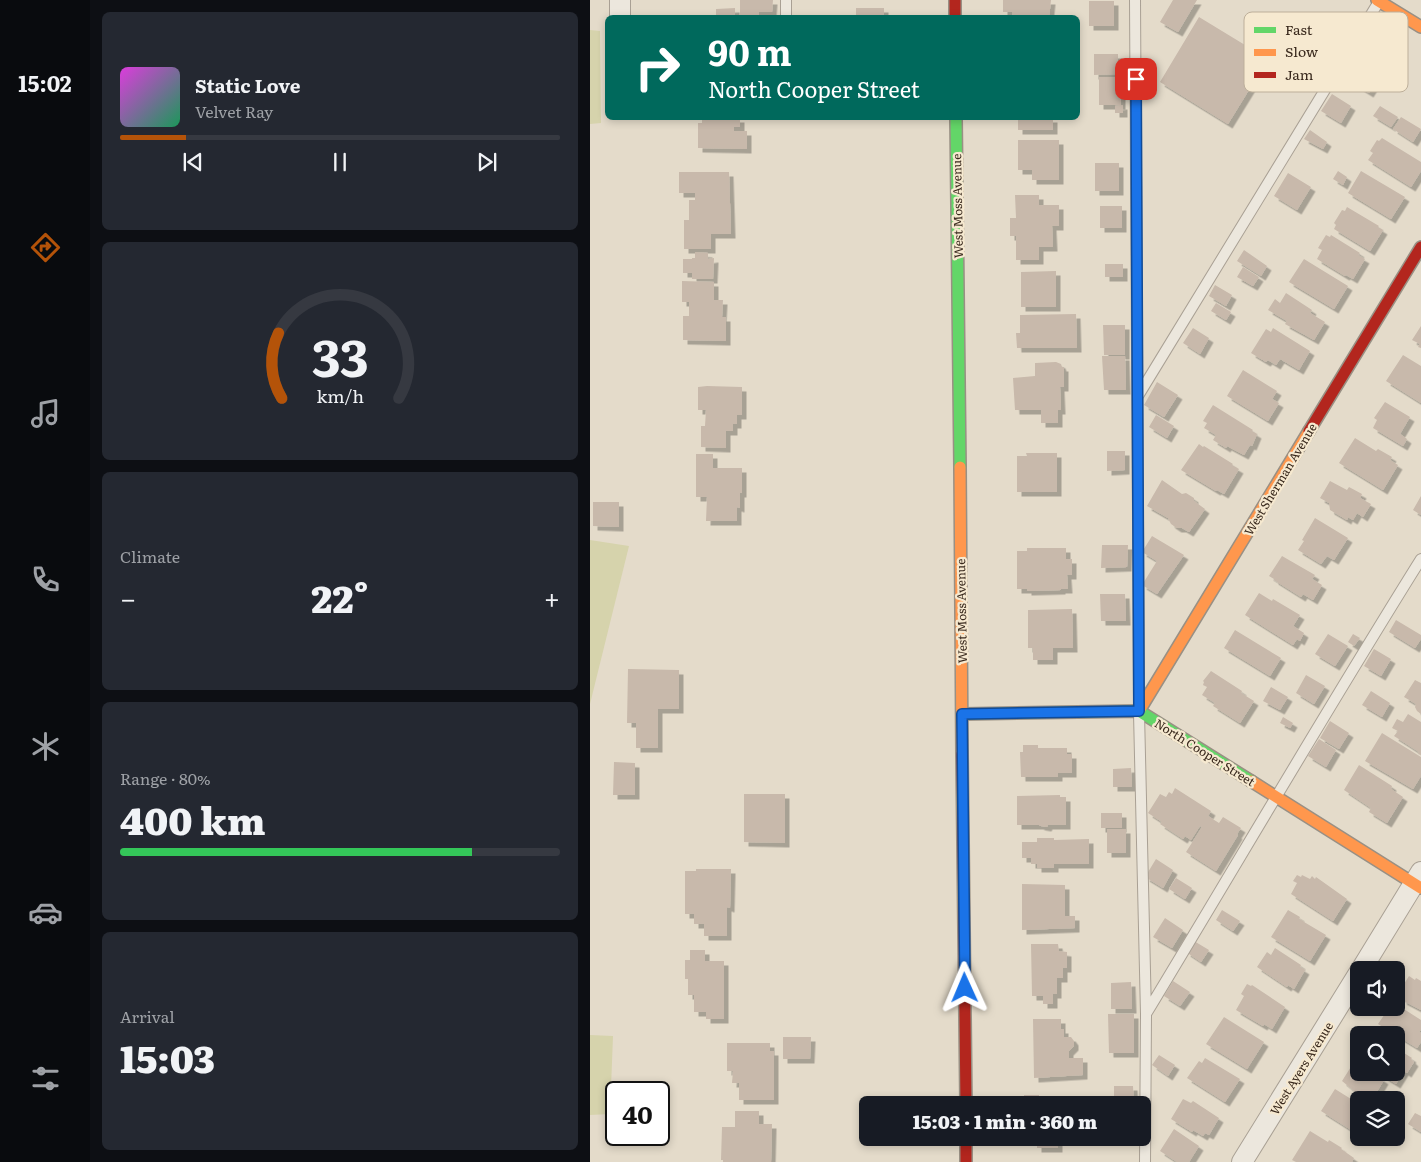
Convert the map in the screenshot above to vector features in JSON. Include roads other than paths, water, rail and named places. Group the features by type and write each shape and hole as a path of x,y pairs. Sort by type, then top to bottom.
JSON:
{"street":[{"path":"620,0 620,15"},
{"path":"955,0 955,15"},
{"path":"1378,1 1396,12"},
{"path":"1408,19 1421,27"},
{"name":"West Moss Avenue","path":"956,120 966,1096"},
{"name":"West Sherman Avenue","path":"1139,711 1421,247"},
{"path":"962,714 1139,711"},
{"name":"North Cooper Street","path":"1139,711 1277,798 1419,881"},
{"name":"West Ayers Avenue","path":"1367,961 1419,881"},
{"name":"West Ayers Avenue","path":"1242,1162 1350,988"},
{"path":"966,1146 966,1162"}],"lane":[{"path":"786,0 786,15"},
{"path":"1135,0 1139,711 1146,1014 1145,1162"},
{"path":"1371,12 1378,1"},
{"path":"1137,397 1323,92"},
{"path":"1146,1014 1277,798 1344,682 1421,559"}]}
